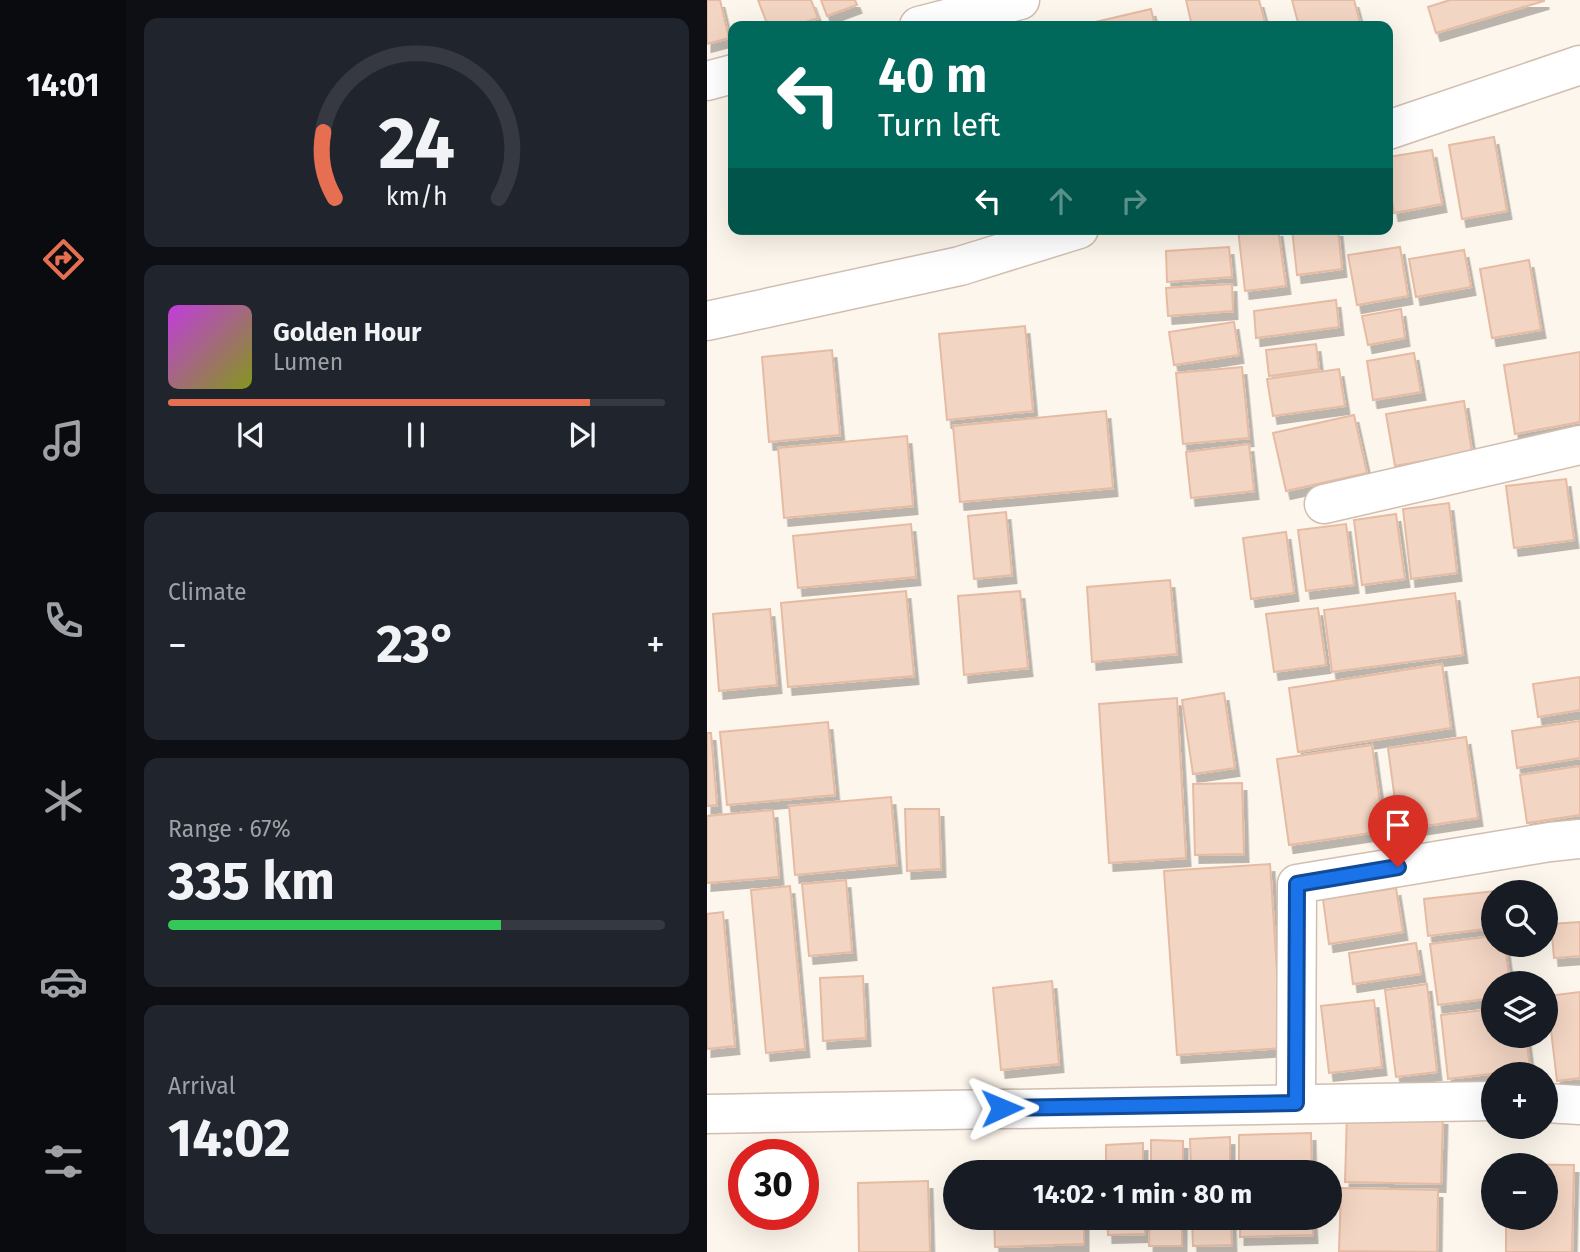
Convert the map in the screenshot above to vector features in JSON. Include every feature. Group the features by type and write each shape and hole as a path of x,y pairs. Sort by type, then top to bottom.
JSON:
{"street":[{"path":"938,21 1020,0"},
{"path":"1393,128 1580,65"},
{"path":"707,81 728,75"},
{"path":"707,321 960,266 1060,235"},
{"path":"1324,505 1580,445"},
{"path":"1296,1103 1297,884 1580,839"},
{"path":"707,1114 1481,1101"},
{"path":"1558,1104 1580,1105"}],"building":[{"path":"707,0 720,0 728,38 707,44"},
{"path":"758,0 811,0 818,18 809,21 766,21"},
{"path":"821,0 855,0 857,5 827,16"},
{"path":"1186,0 1259,0 1265,21 1191,21"},
{"path":"1292,0 1354,0 1360,21 1298,21"},
{"path":"1450,0 1544,1 1436,33 1428,7"},
{"path":"1151,9 1154,21 1099,21"},
{"path":"1494,137 1507,211 1462,219 1449,145"},
{"path":"1432,150 1442,204 1394,213 1393,156"},
{"path":"1239,235 1279,235 1286,286 1245,291"},
{"path":"1293,235 1339,235 1342,269 1297,275"},
{"path":"1229,247 1232,277 1167,282 1166,251"},
{"path":"1400,247 1408,296 1357,305 1348,255"},
{"path":"1464,250 1471,287 1416,297 1409,259"},
{"path":"1529,260 1541,330 1492,338 1480,269"},
{"path":"1232,284 1233,311 1168,316 1166,288"},
{"path":"1336,300 1339,327 1256,338 1254,311"},
{"path":"1401,309 1405,338 1368,345 1362,316"},
{"path":"1234,322 1239,355 1174,365 1169,332"},
{"path":"1025,326 1033,411 947,420 939,334"},
{"path":"1316,344 1319,369 1269,376 1266,350"},
{"path":"832,350 840,435 769,442 762,357"},
{"path":"1580,352 1580,422 1515,434 1504,365"},
{"path":"1414,353 1421,392 1373,400 1367,361"},
{"path":"1242,367 1249,438 1183,444 1176,373"},
{"path":"1339,369 1345,406 1273,416 1267,379"},
{"path":"1464,401 1472,452 1395,466 1386,414"},
{"path":"1106,411 1113,488 960,502 953,426"},
{"path":"1354,415 1367,473 1286,491 1273,433"},
{"path":"907,436 913,506 784,518 778,448"},
{"path":"1249,444 1254,491 1191,498 1186,452"},
{"path":"1566,479 1574,540 1514,548 1506,486"},
{"path":"1449,503 1457,573 1411,579 1403,509"},
{"path":"1006,512 1012,575 974,579 968,516"},
{"path":"1396,514 1405,579 1362,585 1354,520"},
{"path":"911,524 916,577 798,588 793,536"},
{"path":"1346,524 1354,585 1306,591 1298,530"},
{"path":"1286,532 1294,593 1251,599 1243,538"},
{"path":"1170,580 1177,654 1092,662 1087,587"},
{"path":"906,591 914,676 788,687 781,603"},
{"path":"1020,591 1028,668 964,675 958,596"},
{"path":"1455,593 1463,655 1332,672 1324,610"},
{"path":"1318,608 1326,665 1274,672 1266,614"},
{"path":"770,609 777,685 719,691 713,614"},
{"path":"1442,664 1451,728 1298,752 1289,688"},
{"path":"1580,677 1580,710 1538,717 1533,684"},
{"path":"1224,693 1235,768 1193,774 1182,700"},
{"path":"1177,698 1186,858 1109,863 1099,704"},
{"path":"1580,721 1580,758 1517,768 1512,731"},
{"path":"828,722 835,795 727,805 720,732"},
{"path":"707,733 711,733 717,805 707,806"},
{"path":"1466,737 1478,818 1399,830 1388,748"},
{"path":"1372,745 1384,831 1289,845 1277,759"},
{"path":"1580,766 1580,815 1527,823 1520,775"},
{"path":"1242,783 1244,854 1195,855 1193,784"},
{"path":"891,797 897,865 795,875 789,806"},
{"path":"905,809 939,809 941,869 907,871"},
{"path":"773,810 779,877 707,883 707,816"},
{"path":"1270,864 1282,1048 1177,1055 1164,871"},
{"path":"846,880 852,952 809,956 802,884"},
{"path":"790,886 805,1049 766,1053 751,890"},
{"path":"1396,888 1403,932 1329,944 1323,899"},
{"path":"1481,893 1481,929 1428,936 1424,899"},
{"path":"723,912 735,1046 707,1049 707,914"},
{"path":"1580,922 1580,956 1554,958 1558,957 1558,924"},
{"path":"1481,938 1481,957 1507,957 1508,971 1481,971 1481,1000 1438,1005 1430,944"},
{"path":"1416,943 1421,974 1353,984 1349,953"},
{"path":"863,976 866,1038 823,1041 820,978"},
{"path":"1052,981 1059,1064 1001,1070 993,988"},
{"path":"1427,984 1437,1072 1396,1077 1385,990"},
{"path":"1580,992 1580,1078 1558,1081 1558,1062 1555,1062 1553,1048 1558,1048 1558,995"},
{"path":"1374,1000 1382,1067 1329,1073 1321,1006"},
{"path":"1481,1010 1481,1048 1527,1048 1529,1062 1481,1062 1481,1075 1448,1079 1441,1015"},
{"path":"1347,1114 1443,1117 1441,1184 1345,1182"},
{"path":"1311,1133 1312,1160 1239,1160 1239,1135"},
{"path":"1230,1137 1230,1160 1191,1160 1190,1139"},
{"path":"1151,1140 1183,1141 1183,1160 1151,1160"},
{"path":"1143,1143 1143,1160 1106,1160 1106,1145"},
{"path":"1558,1165 1574,1165 1572,1252 1506,1252 1506,1230 1558,1230"},
{"path":"928,1181 930,1252 859,1252 858,1183"},
{"path":"1342,1188 1438,1190 1437,1252 1339,1251"},
{"path":"994,1230 1084,1230 1084,1244 995,1247"},
{"path":"1108,1230 1145,1230 1145,1234 1108,1235"},
{"path":"1150,1230 1182,1230 1182,1246 1149,1246"},
{"path":"1192,1230 1231,1230 1232,1245 1193,1246"},
{"path":"1240,1230 1313,1230 1313,1235 1240,1237"}],"route":[{"path":"1002,1108 1296,1103 1297,884 1398,867"}]}
